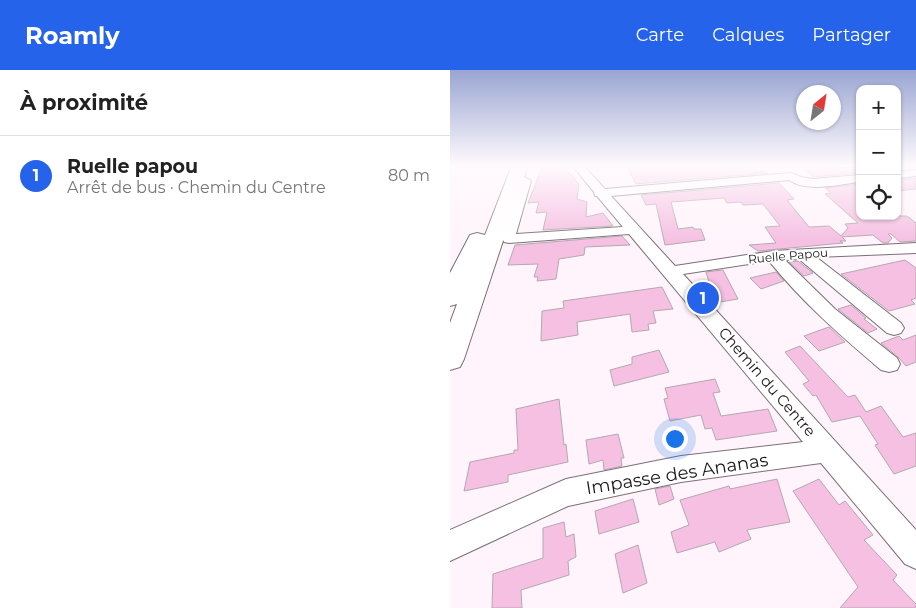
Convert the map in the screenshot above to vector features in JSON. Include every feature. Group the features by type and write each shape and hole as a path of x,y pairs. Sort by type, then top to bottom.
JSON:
{"highway":[{"path":"450,298 499,190"},
{"path":"450,360 505,190"}],"street":[{"path":"511,190 509,239 618,232 632,229"},
{"path":"600,192 623,190"},
{"name":"Chemin du Centre","path":"600,192 672,271 916,553"},
{"name":"Ruelle Papou","path":"672,271 774,256 913,251"},
{"path":"803,254 894,328"},
{"path":"774,256 799,286 828,315 890,364"},
{"name":"Impasse des Ananas","path":"450,546 566,492 681,469 826,451"}],"building":[{"path":"533,190 578,190 577,199 587,202 586,217 603,213 613,226 543,230 547,212 536,213 539,202 528,203"},
{"path":"697,190 786,190 794,199 787,200 809,227 829,226 841,236 848,228 845,224 858,223 825,194 831,193 828,190 856,190 856,220 901,220 901,216 907,216 916,223 916,241 900,242 891,234 888,234 892,238 888,243 883,243 873,235 842,237 846,241 840,241 843,243 758,251 749,245 776,243 765,227 780,226 763,204 743,205 741,202 727,203 724,198 671,202 678,229 693,227 694,229 701,229 705,240 665,245 656,204 646,205 641,195"},
{"path":"622,236 630,245 585,247 584,255 559,259 556,279 537,281 538,277 534,277 538,264 508,265 515,245"},
{"path":"905,260 916,268 916,298 911,300 915,304 889,311 841,274"},
{"path":"798,261 813,273 804,276 789,262"},
{"path":"723,270 738,299 720,302 714,289 711,289 706,272"},
{"path":"776,272 784,281 761,289 750,278"},
{"path":"662,287 673,309 653,311 656,323 648,324 649,330 632,332 630,314 577,322 578,335 541,341 542,311 564,308 563,301"},
{"path":"851,305 877,329 868,333 838,309"},
{"path":"829,327 845,342 819,351 804,336"},
{"path":"916,335 916,362 906,366 881,343 899,336 903,340"},
{"path":"800,346 848,397 855,395 866,412 881,406 903,437 916,433 916,466 894,474 875,445 878,444 860,416 832,422 816,395 813,396 803,384 809,381 785,352"},
{"path":"659,350 669,372 614,386 610,370 632,364 632,357"},
{"path":"715,379 720,392 713,393 721,416 768,409 777,431 716,440 712,428 705,429 701,415 670,421 664,399 668,398 665,388"},
{"path":"559,399 564,445 566,444 568,462 508,475 508,482 464,491 470,462 514,453 514,450 518,450 516,409"},
{"path":"618,434 624,458 621,458 622,466 604,470 603,460 589,464 586,440"},
{"path":"777,479 790,522 747,530 751,539 719,552 715,542 677,553 671,532 689,525 680,500 729,486 730,489"},
{"path":"819,479 839,505 845,501 873,535 864,540 897,575 893,580 916,604 916,608 840,608 858,587 793,491"},
{"path":"670,486 674,499 659,505 655,489"},
{"path":"633,499 639,522 599,534 595,511"},
{"path":"564,522 566,537 574,534 576,557 568,561 569,575 521,590 522,608 492,608 493,574 543,558 543,528"},
{"path":"638,545 647,583 623,593 615,554"}],"place":[{"name":"Ruelle papou","path":"703,298"}]}
